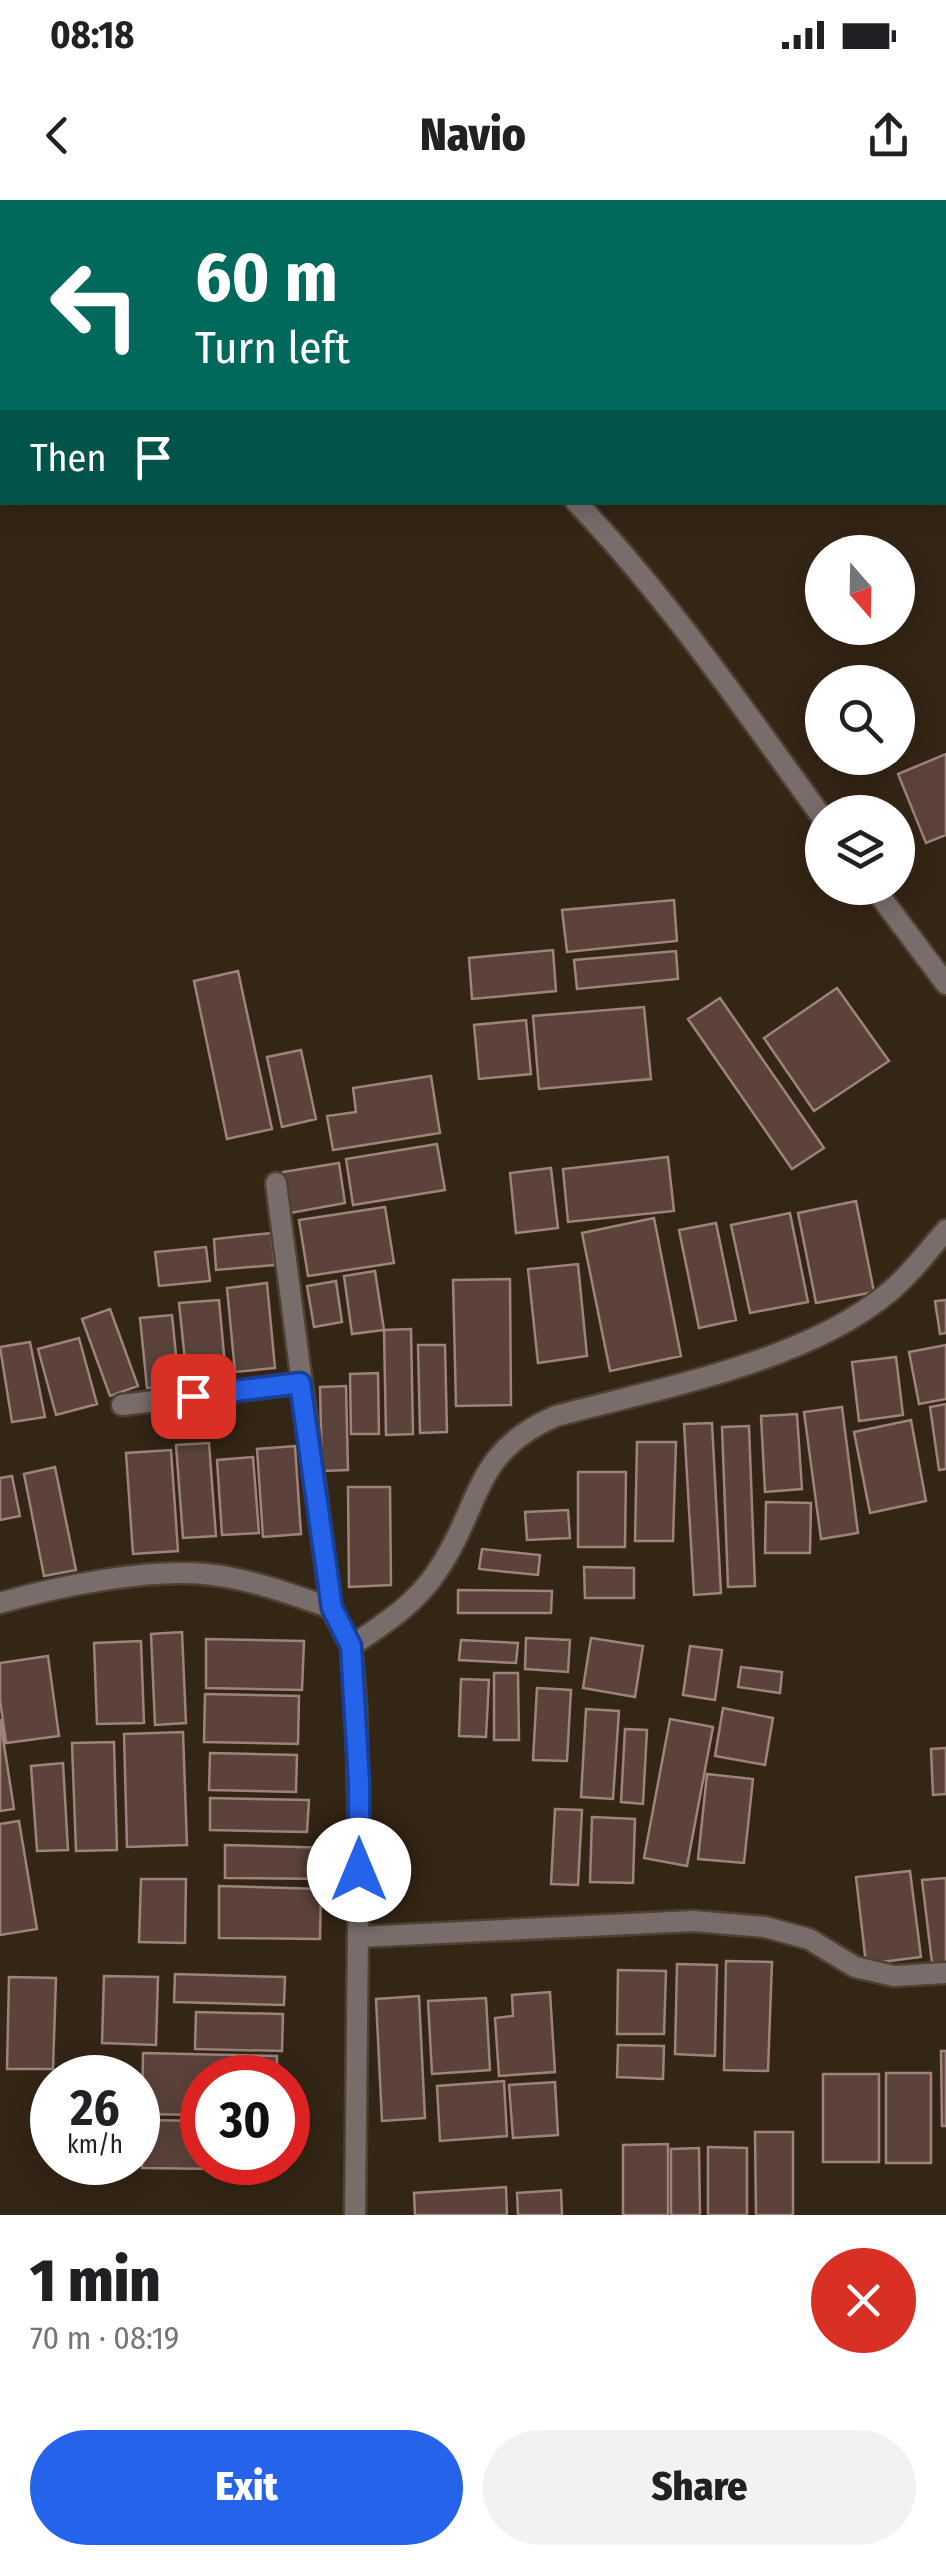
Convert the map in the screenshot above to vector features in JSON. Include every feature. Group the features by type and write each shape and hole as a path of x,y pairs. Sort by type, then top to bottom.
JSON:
{"street":[{"path":"579,505 616,544 806,795"},
{"path":"887,905 946,984"},
{"path":"276,1183 332,1608 351,1646 359,1782 355,2215"},
{"path":"351,1646 396,1616 423,1590 440,1568 476,1491 500,1452 528,1428 556,1416 779,1353 848,1321 890,1292 946,1230"},
{"path":"122,1406 300,1383"},
{"path":"0,1603 41,1591 131,1577 204,1574 282,1591 332,1608"},
{"path":"358,1937 693,1921 765,1926 810,1939 855,1967 894,1976 946,1973"}],"building":[{"path":"946,754 946,835 926,843 915,816 915,795 907,795 898,775 915,775 915,767"},
{"path":"674,900 677,941 567,952 562,910"},
{"path":"553,950 556,991 472,999 469,958"},
{"path":"676,951 678,979 577,989 574,960"},
{"path":"238,971 272,1129 227,1139 194,981"},
{"path":"837,988 889,1061 814,1111 764,1038"},
{"path":"720,998 824,1148 792,1169 688,1019"},
{"path":"644,1007 651,1079 539,1089 533,1016"},
{"path":"526,1020 531,1074 479,1079 474,1025"},
{"path":"301,1050 316,1119 282,1127 267,1057"},
{"path":"431,1076 440,1133 333,1150 327,1116 356,1112 353,1088"},
{"path":"437,1144 445,1190 353,1205 346,1159"},
{"path":"668,1157 674,1211 568,1222 563,1169"},
{"path":"339,1163 345,1203 290,1213 283,1172"},
{"path":"551,1168 558,1228 516,1233 510,1173"},
{"path":"856,1201 874,1292 816,1303 798,1213"},
{"path":"385,1207 394,1263 308,1276 299,1220"},
{"path":"790,1213 808,1302 750,1313 731,1225"},
{"path":"654,1218 681,1356 610,1371 582,1233"},
{"path":"716,1223 736,1320 699,1328 679,1230"},
{"path":"271,1233 275,1265 216,1270 214,1239"},
{"path":"206,1247 210,1281 159,1286 155,1252"},
{"path":"578,1264 587,1356 538,1363 528,1269"},
{"path":"375,1271 384,1330 352,1334 344,1276"},
{"path":"510,1279 511,1405 456,1406 453,1280"},
{"path":"336,1281 342,1322 314,1327 307,1286"},
{"path":"267,1283 275,1368 235,1372 227,1288"},
{"path":"219,1300 226,1376 187,1380 179,1303"},
{"path":"946,1300 946,1333 940,1334 935,1301"},
{"path":"110,1309 138,1386 110,1396 82,1319"},
{"path":"172,1315 179,1385 147,1388 140,1318"},
{"path":"411,1329 413,1434 386,1435 384,1330"},
{"path":"79,1338 97,1404 56,1415 38,1349"},
{"path":"30,1342 45,1417 12,1422 0,1347"},
{"path":"418,1345 445,1345 447,1432 420,1433"},
{"path":"946,1345 946,1399 919,1404 909,1352"},
{"path":"896,1357 903,1415 859,1421 852,1362"},
{"path":"378,1373 379,1434 351,1434 350,1374"},
{"path":"346,1386 348,1470 322,1471 320,1387"},
{"path":"946,1404 946,1469 939,1470 930,1407"},
{"path":"842,1407 858,1533 821,1539 804,1412"},
{"path":"797,1414 802,1489 765,1492 761,1416"},
{"path":"911,1420 926,1501 870,1513 854,1432"},
{"path":"712,1423 721,1593 694,1595 684,1424"},
{"path":"749,1426 755,1586 728,1587 722,1427"},
{"path":"637,1442 676,1442 673,1541 635,1541"},
{"path":"209,1443 216,1536 183,1538 176,1445"},
{"path":"295,1446 301,1534 263,1537 257,1449"},
{"path":"171,1450 178,1551 133,1554 126,1453"},
{"path":"253,1457 259,1533 222,1535 217,1460"},
{"path":"55,1467 76,1570 44,1576 24,1474"},
{"path":"578,1472 626,1472 625,1547 578,1547"},
{"path":"12,1476 20,1516 0,1520 0,1478"},
{"path":"348,1487 390,1487 391,1585 349,1587"},
{"path":"766,1502 811,1503 810,1553 765,1553"},
{"path":"568,1510 570,1538 527,1540 525,1512"},
{"path":"482,1549 540,1555 538,1575 479,1569"},
{"path":"584,1567 634,1568 634,1598 585,1598"},
{"path":"458,1590 552,1591 551,1613 458,1613"},
{"path":"182,1632 186,1723 155,1725 151,1634"},
{"path":"526,1638 570,1640 568,1672 525,1669"},
{"path":"591,1638 643,1646 635,1697 583,1688"},
{"path":"206,1639 304,1641 302,1690 206,1688"},
{"path":"461,1640 518,1643 516,1663 459,1660"},
{"path":"141,1641 144,1723 97,1724 94,1643"},
{"path":"690,1646 722,1650 715,1700 683,1695"},
{"path":"48,1656 59,1736 6,1743 0,1663"},
{"path":"741,1667 782,1672 780,1693 738,1687"},
{"path":"494,1673 518,1673 519,1740 494,1740"},
{"path":"461,1679 489,1680 486,1737 459,1736"},
{"path":"537,1688 571,1690 567,1761 533,1760"},
{"path":"205,1694 299,1696 298,1744 204,1742"},
{"path":"723,1708 773,1718 765,1765 715,1756"},
{"path":"586,1709 619,1711 613,1799 581,1797"},
{"path":"0,1719 14,1809 0,1811"},
{"path":"670,1719 713,1727 687,1866 644,1858"},
{"path":"625,1729 647,1730 643,1804 621,1802"},
{"path":"183,1732 187,1845 127,1847 124,1734"},
{"path":"114,1742 117,1850 76,1851 72,1743"},
{"path":"946,1748 946,1794 933,1795 931,1749"},
{"path":"210,1753 297,1755 296,1792 209,1790"},
{"path":"63,1763 68,1850 37,1851 31,1766"},
{"path":"707,1774 753,1779 744,1863 698,1859"},
{"path":"210,1798 309,1800 307,1832 210,1830"},
{"path":"555,1809 582,1810 578,1885 551,1884"},
{"path":"592,1817 635,1819 633,1883 590,1882"},
{"path":"19,1821 37,1929 0,1935 0,1824"},
{"path":"225,1845 333,1848 333,1879 225,1878"},
{"path":"910,1871 921,1957 866,1964 856,1877"},
{"path":"946,1878 946,1962 932,1963 922,1880"},
{"path":"141,1879 186,1879 185,1943 139,1942"},
{"path":"219,1886 321,1889 320,1939 219,1938"},
{"path":"726,1961 772,1962 768,2071 724,2070"},
{"path":"677,1964 717,1965 715,2056 675,2054"},
{"path":"618,1970 666,1971 664,2034 617,2034"},
{"path":"175,1974 285,1977 284,2005 174,2002"},
{"path":"104,1976 158,1977 156,2045 102,2043"},
{"path":"9,1977 56,1978 53,2055 30,2055 30,2069 7,2069"},
{"path":"550,1992 555,2072 499,2076 495,2018 513,2016 512,1995"},
{"path":"419,1996 425,2118 382,2121 376,1999"},
{"path":"486,1998 490,2070 432,2074 428,2001"},
{"path":"196,2012 283,2014 282,2051 195,2049"},
{"path":"618,2045 664,2046 663,2079 617,2077"},
{"path":"941,2051 946,2051 946,2126 942,2126"},
{"path":"143,2053 232,2055 180,2055 180,2115 160,2114 160,2055"},
{"path":"886,2073 931,2073 931,2163 886,2163"},
{"path":"823,2074 879,2074 879,2162 823,2162"},
{"path":"504,2081 507,2136 440,2141 437,2086"},
{"path":"555,2082 558,2135 513,2138 509,2085"},
{"path":"160,2120 180,2121 180,2169 160,2168"},
{"path":"755,2132 793,2132 793,2215 756,2215"},
{"path":"668,2144 668,2215 623,2215 623,2145"},
{"path":"708,2147 747,2148 747,2215 708,2215"},
{"path":"699,2148 700,2215 671,2215 671,2149"},
{"path":"506,2187 507,2215 415,2215 414,2193"},
{"path":"561,2190 562,2215 518,2215 517,2193"}],"route":[{"path":"193,1396 300,1383 332,1608 351,1646 359,1782 359,1870"}]}
